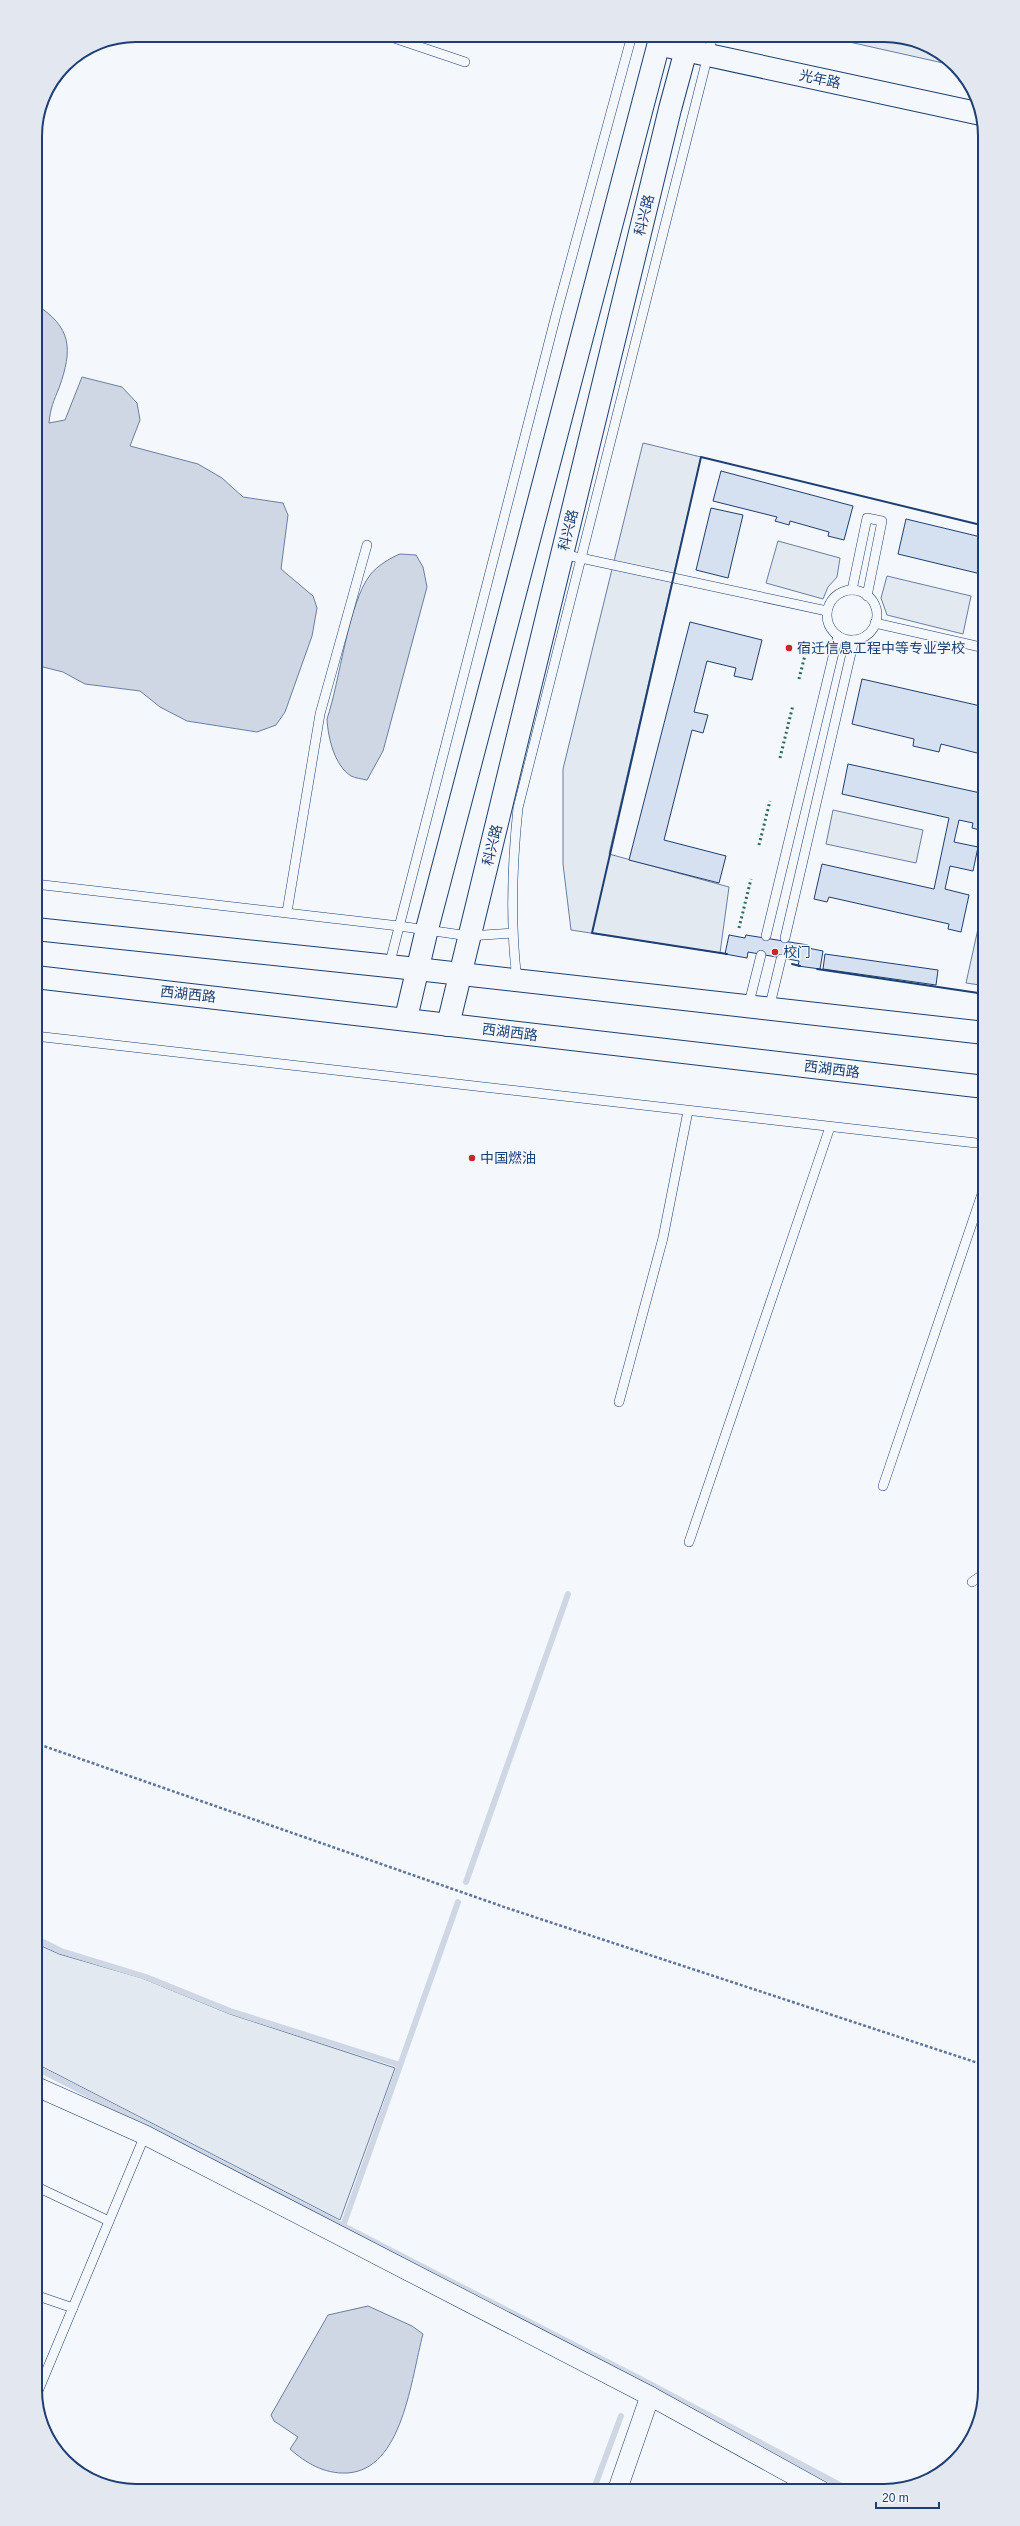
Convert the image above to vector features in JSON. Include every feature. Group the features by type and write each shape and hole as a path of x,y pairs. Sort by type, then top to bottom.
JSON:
{"main road":[{"name":"科兴路","path":"406,1018 427,929 658,42"},
{"name":"光年路","path":"679,42 699,44 975,112"},
{"name":"科兴路","path":"448,1025 469,936 571,556 670,109 699,44"},
{"path":"42,930 417,969 517,982 978,1032"},
{"name":"西湖西路","path":"42,978 406,1018 448,1025 978,1086"}],"street":[{"path":"42,2089 145,2135 650,2396 809,2484"},
{"path":"619,2484 650,2396"}],"lane":[{"path":"406,42 465,62"},
{"path":"389,966 556,315 630,42"},
{"path":"852,590 866,518 882,521 868,596"},
{"path":"287,912 320,714 367,545"},
{"path":"517,982 512,933 514,848 518,808 571,556 828,611"},
{"path":"852,590 868,596 876,610 875,623 869,633 854,640 838,636 829,623 828,611 831,601 837,595 852,590"},
{"path":"875,623 978,646"},
{"path":"766,936 838,636"},
{"path":"786,938 854,640"},
{"path":"42,885 287,912 427,929 469,936 512,933"},
{"path":"759,1008 761,955"},
{"path":"759,1008 781,959"},
{"path":"42,1037 978,1143"},
{"path":"619,1402 663,1238 688,1111"},
{"path":"689,1542 830,1127"},
{"path":"883,1486 978,1206"},
{"path":"972,1582 978,1578"},
{"path":"42,2382 145,2135"},
{"path":"42,2189 109,2221"},
{"path":"42,2297 73,2308"}],"path":[{"path":"42,1745 507,1908 978,2063"}],"shaded area":[{"path":"849,42 891,42 903,44 920,49 944,63"},
{"path":"42,309 56,321 63,330 67,350 64,374 51,409 49,423 65,420 82,377 122,387 137,403 140,420 130,446 198,464 222,478 243,497 283,503 288,515 281,569 313,596 317,608 312,636 285,712 276,725 257,732 187,721 160,707 140,691 85,684 63,672 42,667"},
{"path":"643,443 701,457 609,854 729,887 720,953 571,930 563,864 563,769"},
{"path":"778,541 840,558 837,577 828,587 823,599 766,583"},
{"path":"400,554 416,555 423,567 427,587 383,751 367,780 351,776 340,765 333,750 327,719 350,623 362,588 376,568"},
{"path":"887,576 971,596 963,634 887,615 881,598"},
{"path":"833,810 923,830 916,863 826,844"},
{"path":"978,929 978,985 966,983"},
{"path":"42,1946 59,1954 142,1978 230,2014 395,2068 340,2220 42,2067"},
{"path":"368,2306 412,2326 423,2334 402,2419 381,2456 366,2468 347,2473 331,2472 316,2467 302,2459 290,2449 298,2437 274,2421 271,2415 328,2315"}],"building":[{"path":"721,471 853,506 844,540 828,536 829,532 790,521 789,525 775,521 777,517 713,501"},
{"path":"711,508 743,515 728,578 696,570"},
{"path":"906,519 978,536 978,573 898,554"},
{"path":"690,622 762,640 752,680 734,676 736,668 707,661 694,712 708,715 703,733 692,730 664,840 726,856 719,883 629,860"},
{"path":"862,679 978,705 978,753 941,744 939,752 913,746 914,739 852,724"},
{"path":"848,764 978,792 978,830 972,828 973,823 959,820 954,842 978,847 973,871 950,866 945,889 969,895 961,932 948,929 949,924 829,897 827,902 814,899 822,864 934,889 949,818 842,794"},
{"name":"校门","path":"729,935 745,938 746,935 808,945 808,948 823,951 820,969 798,966 799,961 748,952 747,958 725,954"},
{"path":"825,954 938,970 936,985 823,969"}],"waterway":[{"path":"466,1882 568,1594"},
{"path":"343,2226 458,1902"},
{"path":"42,1942 61,1951 146,1977 230,2011 400,2065"},
{"path":"42,2071 648,2383 838,2484"},
{"path":"596,2484 621,2416"}],"hedge":[{"path":"799,679 808,643"},
{"path":"780,758 793,705"},
{"path":"759,845 770,801"},
{"path":"739,928 751,879"}],"wall":[{"path":"727,954 592,933 701,457 978,524"},
{"path":"792,964 800,966"},
{"path":"817,969 978,993"}],"place":[{"name":"宿迁信息工程中等专业学校","path":"789,648"},
{"name":"校门","path":"775,952"},
{"name":"中国燃油","path":"472,1158"}]}
